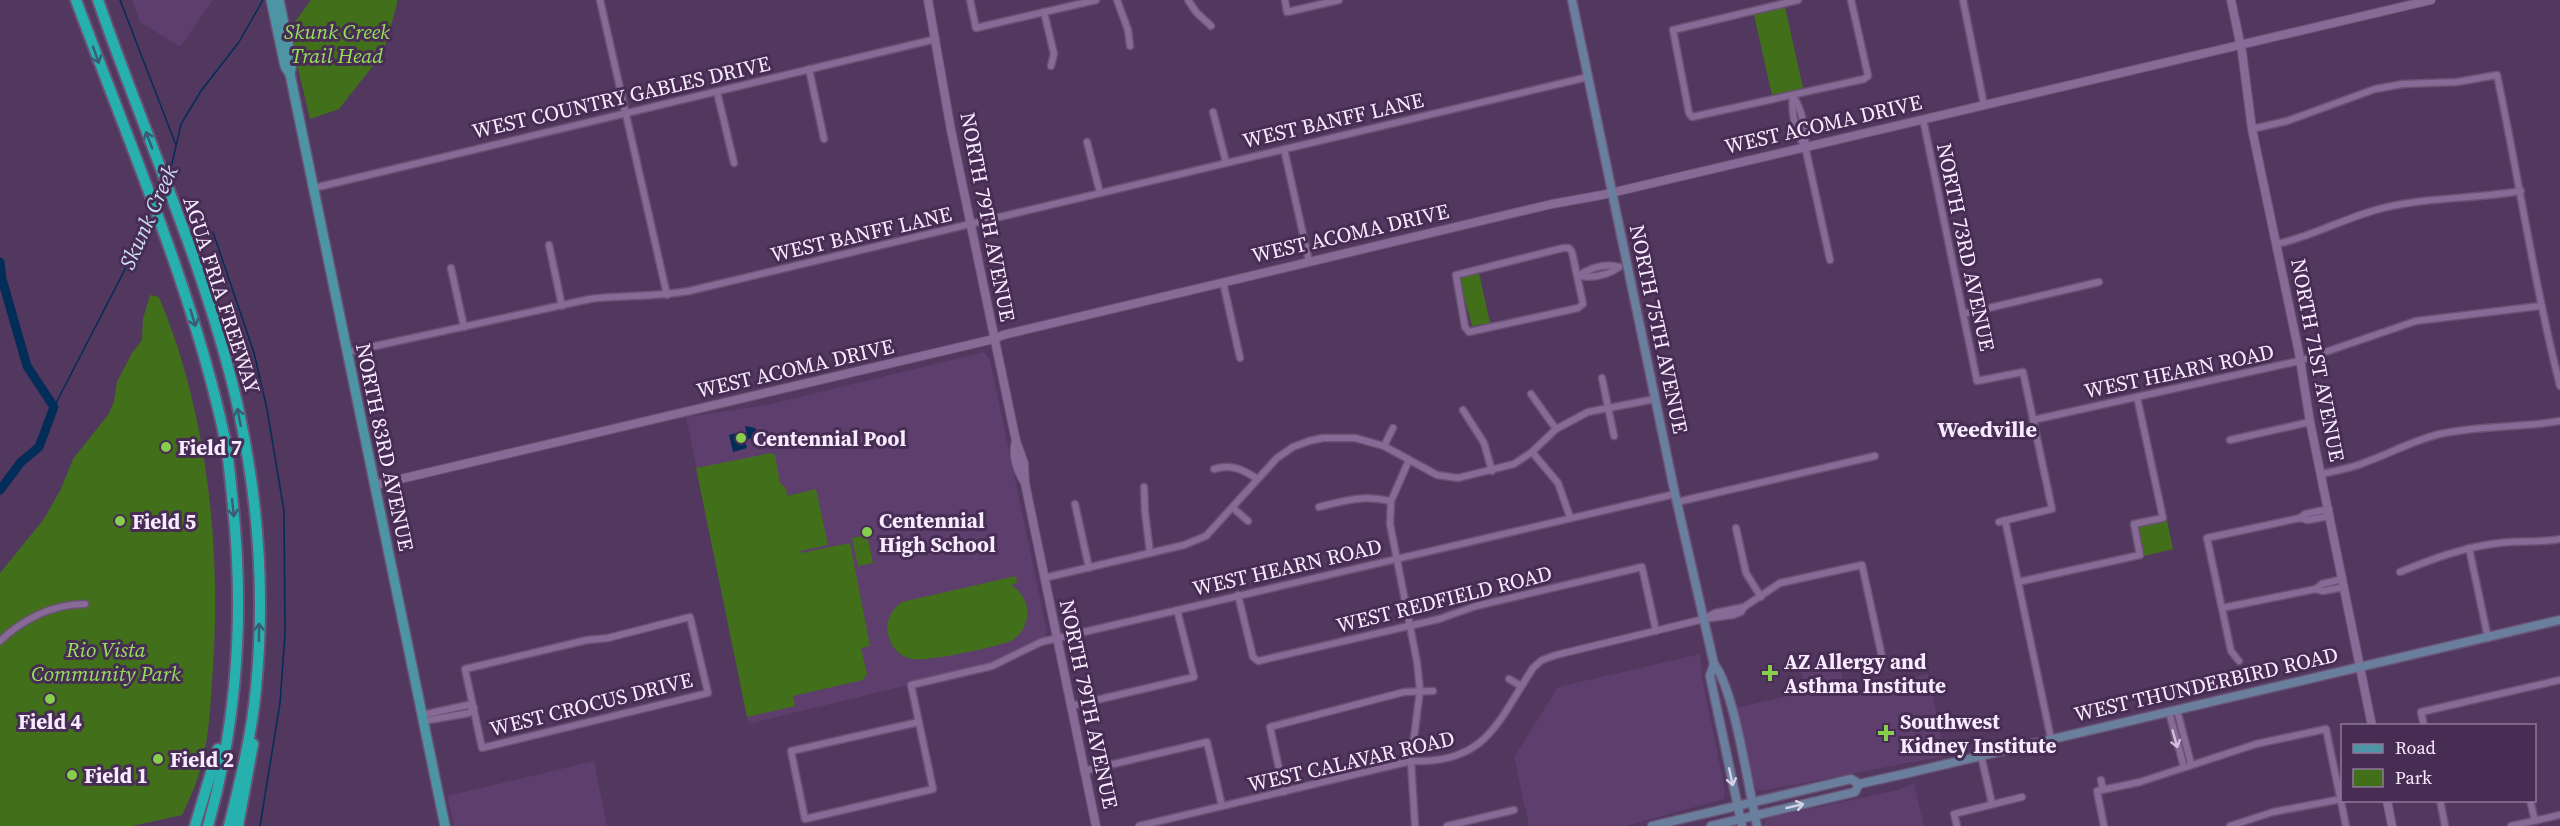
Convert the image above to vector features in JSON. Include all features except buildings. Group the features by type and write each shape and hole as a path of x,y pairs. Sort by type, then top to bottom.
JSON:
{"highway":[{"name":"AGUA FRIA FREEWAY","path":"76,0 193,317 225,441 231,481 238,568 238,638 230,718 216,799 208,826"},
{"name":"AGUA FRIA FREEWAY","path":"98,0 184,234 220,341 237,403 248,457 255,520 259,593 256,690 240,781 229,826"},
{"path":"238,826 252,759 256,690"},
{"path":"195,826 230,718"}],"main road":[{"name":"NORTH 83RD AVENUE","path":"271,0 286,55 445,826"},
{"name":"NORTH 83RD AVENUE","path":"279,0 286,55"},
{"name":"NORTH 75TH AVENUE","path":"1572,0 1676,498 1714,664 1721,673 1732,710 1756,826"},
{"name":"WEST THUNDERBIRD ROAD","path":"1652,826 1851,779 1859,783 2560,620"},
{"name":"NORTH 75TH AVENUE","path":"1714,664 1710,676 1741,822"},
{"name":"WEST THUNDERBIRD ROAD","path":"1711,826 1741,822 1754,815 1856,792 1859,783"}],"street":[{"path":"600,0 624,114 667,295"},
{"name":"NORTH 79TH AVENUE","path":"928,0 970,225 1016,441 1014,451 1018,473 1024,483 1096,826"},
{"path":"970,0 976,28 1096,0"},
{"path":"1117,0 1128,30 1130,46"},
{"path":"1188,0 1196,12 1211,26"},
{"path":"1284,0 1287,12 1339,0"},
{"path":"1798,0 1673,30 1689,113 1692,117 1864,79 1868,76 1851,0"},
{"path":"1963,0 1984,105"},
{"name":"NORTH 71ST AVENUE","path":"2232,0 2241,44 2252,129 2299,353 2310,422 2372,724"},
{"name":"WEST ACOMA DRIVE","path":"375,485 994,339 1309,261 2431,0"},
{"path":"1044,12 1054,54 1051,66"},
{"name":"WEST COUNTRY GABLES DRIVE","path":"314,188 936,39"},
{"path":"809,69 824,139"},
{"path":"2252,129 2286,120 2375,89 2403,84 2457,82 2497,75 2521,191 2540,306 2560,386"},
{"name":"WEST BANFF LANE","path":"348,352 610,297 667,295 1588,77"},
{"path":"717,92 734,163"},
{"path":"1793,96 1792,105 1800,125 1830,260"},
{"path":"1214,112 1226,162"},
{"name":"NORTH 73RD AVENUE","path":"1923,119 1977,381 2023,372 2033,420"},
{"path":"1088,142 1100,193"},
{"path":"1284,149 1309,261"},
{"path":"2277,244 2299,240 2380,208 2403,203 2475,198 2521,191"},
{"path":"549,245 562,306"},
{"path":"1569,248 1578,276 1583,304 1578,308 1469,332 1466,327 1455,275 1461,272 1569,248"},
{"path":"1610,264 1619,267 1612,272 1589,278 1578,276 1587,270 1610,264"},
{"path":"451,268 464,327"},
{"path":"1223,282 1240,358"},
{"path":"1963,314 2099,282"},
{"name":"WEST HEARN ROAD","path":"2033,420 2299,361 2416,321 2540,306"},
{"path":"1602,378 1614,436"},
{"path":"1531,394 1556,429"},
{"path":"2018,582 2140,555 2134,524 2163,518 2137,397"},
{"path":"1044,578 1184,545 1206,536 1257,478 1286,451 1309,441 1347,436 1384,446 1437,475 1458,478 1514,464 1532,452 1556,429 1588,412 1655,399"},
{"path":"1463,410 1484,443 1492,471"},
{"path":"2033,420 2052,509 2002,521 2018,582 2051,739"},
{"path":"2321,474 2364,463 2410,443 2443,434 2476,429 2526,427 2560,421"},
{"path":"2230,440 2310,422"},
{"path":"1384,446 1393,428"},
{"path":"1532,452 1558,483 1570,517"},
{"name":"WEST HEARN ROAD","path":"919,722 911,685 992,666 1041,642 1570,517 1676,498 1875,456"},
{"path":"1409,460 1392,501 1390,524 1420,690 1411,761 1415,826"},
{"path":"1214,469 1224,466 1239,468 1257,478"},
{"path":"1144,487 1144,512 1150,553"},
{"path":"1319,507 1372,496 1392,501"},
{"path":"1075,504 1089,568"},
{"path":"1233,508 1248,521"},
{"path":"2239,662 2231,651 2207,538 2329,512"},
{"path":"1736,528 1746,573 1761,597"},
{"path":"2400,572 2442,555 2469,548 2500,543 2560,539"},
{"path":"2469,548 2488,638"},
{"name":"WEST CALAVAR ROAD","path":"1139,826 1411,761 1450,759 1473,748 1494,729 1537,664 1549,657 1704,619 1733,615 1786,581 1862,565 1882,657"},
{"name":"WEST REDFIELD ROAD","path":"1238,596 1254,660 1410,626 1476,606 1642,567 1656,631"},
{"path":"2222,608 2343,583"},
{"path":"0,641 17,626 40,613 59,607 85,604"},
{"path":"1071,706 1194,677 1177,610"},
{"name":"WEST CROCUS DRIVE","path":"690,617 708,693 482,748 474,708 465,669 587,640 608,638 690,617"},
{"path":"1509,678 1521,686"},
{"path":"2424,724 2421,712 2560,680"},
{"path":"1284,792 1270,727 1404,692 1433,691"},
{"name":"WEST CROCUS DRIVE","path":"423,718 455,712 468,713 474,708"},
{"path":"2173,711 2188,765"},
{"path":"919,722 933,789 805,819 791,751 919,722"},
{"path":"2100,791 2140,782 2256,744 2326,729 2341,799 2273,812 2230,826"},
{"path":"1084,771 1206,742 1222,806"},
{"path":"1981,755 1992,804"},
{"path":"2101,780 2104,826"},
{"path":"1957,826 1954,814 2022,797"},
{"path":"2342,802 2346,826"},
{"path":"2387,802 2392,826"},
{"path":"2440,802 2445,826"},
{"path":"2530,802 2535,821"},
{"path":"1447,826 1514,810"},
{"path":"2511,826 2560,815"}],"shaded area":[{"path":"132,0 213,0 180,47 140,22"},
{"name":"Centennial High School","path":"984,352 990,360 1047,632 1045,637 997,660 913,681 908,685 749,724 686,417 767,405"},
{"path":"1700,654 1702,677 1725,791 1724,799 1626,826 1529,826 1514,757 1558,687"},
{"path":"1838,659 1846,693 1928,674 1945,756 1757,790 1753,783 1736,708 1805,692 1800,667"},
{"path":"594,761 607,826 454,826 447,796"},
{"path":"1914,783 1924,826 1762,826 1768,818 1898,790"}],"green space":[{"name":"Skunk Creek Trail Head","path":"311,0 397,0 397,4 383,53 339,109 310,119 289,30"},
{"path":"1785,7 1803,88 1772,95 1754,15"},
{"path":"1479,273 1490,323 1472,326 1460,281 1463,277"},
{"name":"Rio Vista Community Park","path":"150,295 159,297 190,390 208,486 213,536 215,634 209,718 206,742 195,787 182,815 132,826 0,826 0,573 44,519 61,489 73,459 108,415 114,402 117,382 132,353 142,340 143,319"},
{"path":"771,453 775,455 780,483 786,488 787,496 816,489 828,545 800,551 801,553 850,543 870,646 861,648 867,674 863,680 793,696 795,706 747,717 696,468"},
{"path":"2167,520 2173,549 2144,556 2138,526"},
{"path":"867,535 873,563 858,566 852,538"},
{"path":"1016,576 1017,583 1011,585 1023,597 1027,619 1020,634 1013,640 963,653 920,659 903,656 891,643 887,629 888,620 895,608 902,602"}],"water":[{"name":"Centennial Pool","path":"745,426 755,428 761,436 745,440 747,448 733,452 729,435 742,432 744,436 747,436"}],"waterway":[{"path":"120,0 176,145"},
{"name":"Skunk Creek","path":"169,177 181,124 201,91 239,42 263,0"},
{"name":"Skunk Creek","path":"159,202 164,190"},
{"name":"Skunk Creek","path":"54,407 152,217"},
{"path":"213,232 254,353 267,409 284,511 285,634 280,703 260,826"},
{"path":"0,262 2,279 27,366 54,407 39,447 21,462 0,490"}],"place":[{"name":"Centennial Pool","path":"741,438"},
{"name":"Field 7","path":"166,447"},
{"name":"Field 5","path":"120,521"},
{"name":"Centennial High School","path":"867,532"},
{"name":"AZ Allergy and Asthma Institute","path":"1770,673"},
{"name":"Field 4","path":"50,699"},
{"name":"Southwest Kidney Institute","path":"1886,733"},
{"name":"Field 2","path":"158,759"},
{"name":"Field 1","path":"72,775"}],"district":[{"name":"Weedville","path":"1987,429"}]}
